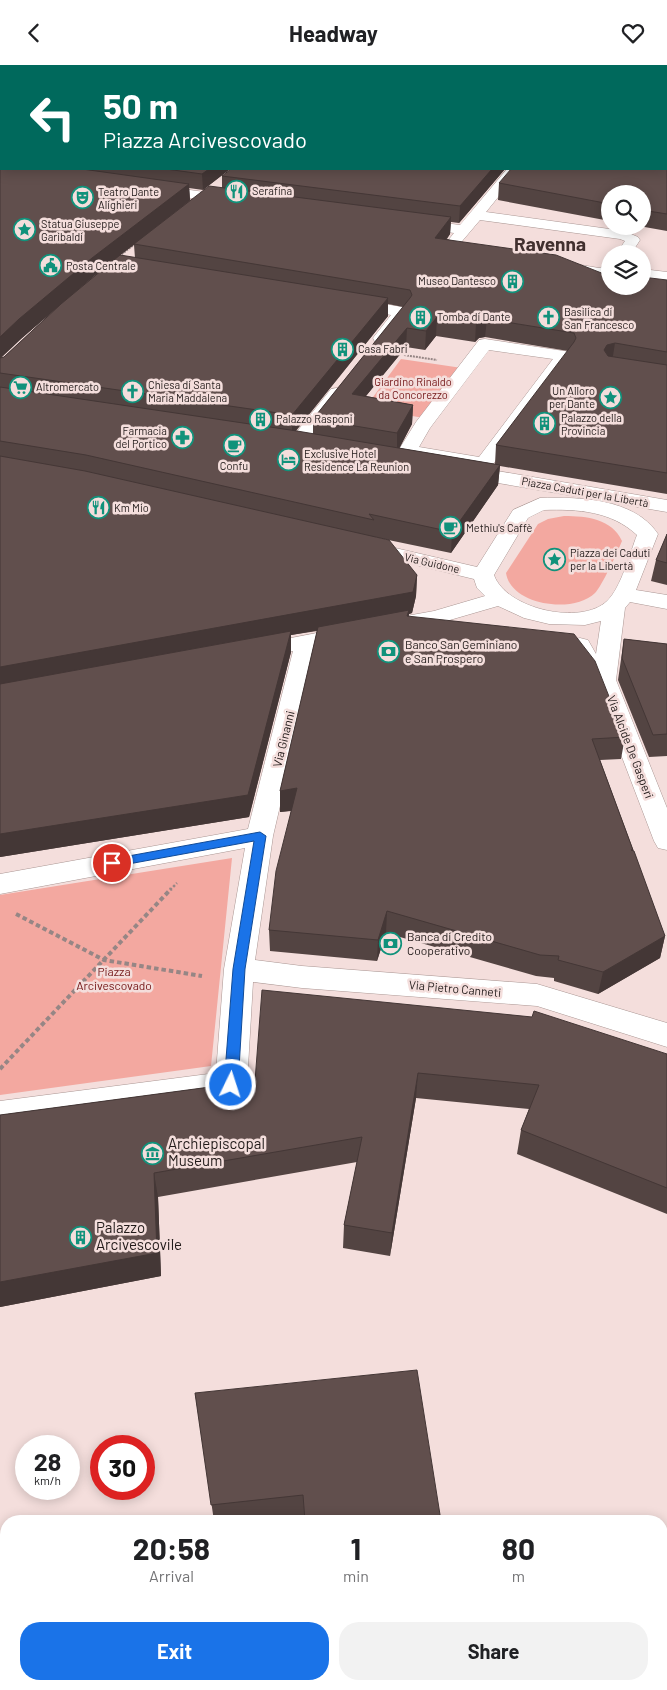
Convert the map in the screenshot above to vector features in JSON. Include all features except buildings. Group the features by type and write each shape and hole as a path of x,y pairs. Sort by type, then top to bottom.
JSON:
{"street":[{"path":"468,253 453,249 452,245 510,170"},
{"path":"192,209 221,186"},
{"path":"137,187 247,202"},
{"path":"476,215 624,235 633,240 629,245"},
{"path":"396,221 464,230"},
{"path":"545,264 601,274"},
{"path":"651,279 667,277"},
{"path":"651,285 667,291"},
{"path":"334,301 402,312 371,350"},
{"path":"394,459 445,462 484,463 497,443 564,356 485,343 422,426 407,451 445,462"},
{"path":"562,361 580,364"},
{"path":"298,443 348,380"},
{"path":"278,440 317,446"},
{"name":"Piazza Caduti per la Libertà","path":"445,462 503,478 667,506 648,534 619,601"},
{"name":"Piazza Caduti per la Libertà","path":"483,575 520,514 540,504 572,504 604,509 632,519 648,534"},
{"name":"Via Guidone","path":"344,542 483,575"},
{"path":"483,575 487,588 500,599 519,610 543,617 590,618 619,601 667,602"},
{"path":"231,656 436,617 500,599"},
{"name":"Via Alcide De Gasperi","path":"604,680 619,601"},
{"name":"Via Alcide De Gasperi","path":"570,619 584,654 604,680 667,841"},
{"name":"Via Ginanni","path":"260,836 307,642"},
{"path":"0,884 260,836 239,969 231,1085 0,1114"},
{"name":"Via Pietro Canneti","path":"239,969 302,977 537,995 667,1035"}],"path":[{"path":"113,261 139,241"},
{"path":"371,350 468,365"},
{"path":"0,1069 196,864 205,846"},
{"path":"9,910 104,960 220,979 239,969"}],"green space":[{"name":"Giardino Rinaldo da Concorezzo","path":"401,359 462,368 424,418 365,408"},
{"path":"564,516 590,518 605,523 618,534 622,541 598,589 585,600 559,605 531,599 519,593 510,584 506,573 538,524 548,519"},
{"name":"Piazza Arcivescovado","path":"232,858 211,1066 0,1095 0,895"}],"place":[{"name":"Serafina","path":"236,191"},
{"name":"Teatro Dante Alighieri","path":"82,198"},
{"name":"Statua Giuseppe Garibaldi","path":"25,230"},
{"name":"Posta Centrale","path":"50,266"},
{"name":"Museo Dantesco","path":"512,281"},
{"name":"Tomba di Dante","path":"421,317"},
{"name":"Basilica di San Francesco","path":"548,318"},
{"name":"Casa Fabri","path":"342,349"},
{"name":"Altromercato","path":"20,387"},
{"name":"Chiesa di Santa Maria Maddalena","path":"132,391"},
{"name":"Un Alloro per Dante","path":"611,397"},
{"name":"Palazzo Rasponi","path":"260,419"},
{"name":"Palazzo della Provincia","path":"545,424"},
{"name":"Farmacia del Portico","path":"183,437"},
{"name":"Confu","path":"234,445"},
{"name":"Exclusive Hotel Residence La Reunion","path":"288,460"},
{"name":"Km Mio","path":"98,508"},
{"name":"Methiu's Caffè","path":"450,528"},
{"name":"Piazza dei Caduti per la Libertà","path":"554,559"},
{"name":"Banco San Geminiano e San Prospero","path":"389,652"},
{"name":"Banca di Credito Cooperativo","path":"391,944"},
{"name":"Archiepiscopal Museum","path":"152,1153"},
{"name":"Palazzo Arcivescovile","path":"80,1237"}],"district":[{"name":"Ravenna","path":"550,244"}],"route":[{"path":"112,863 260,836 239,969 231,1085"}]}
